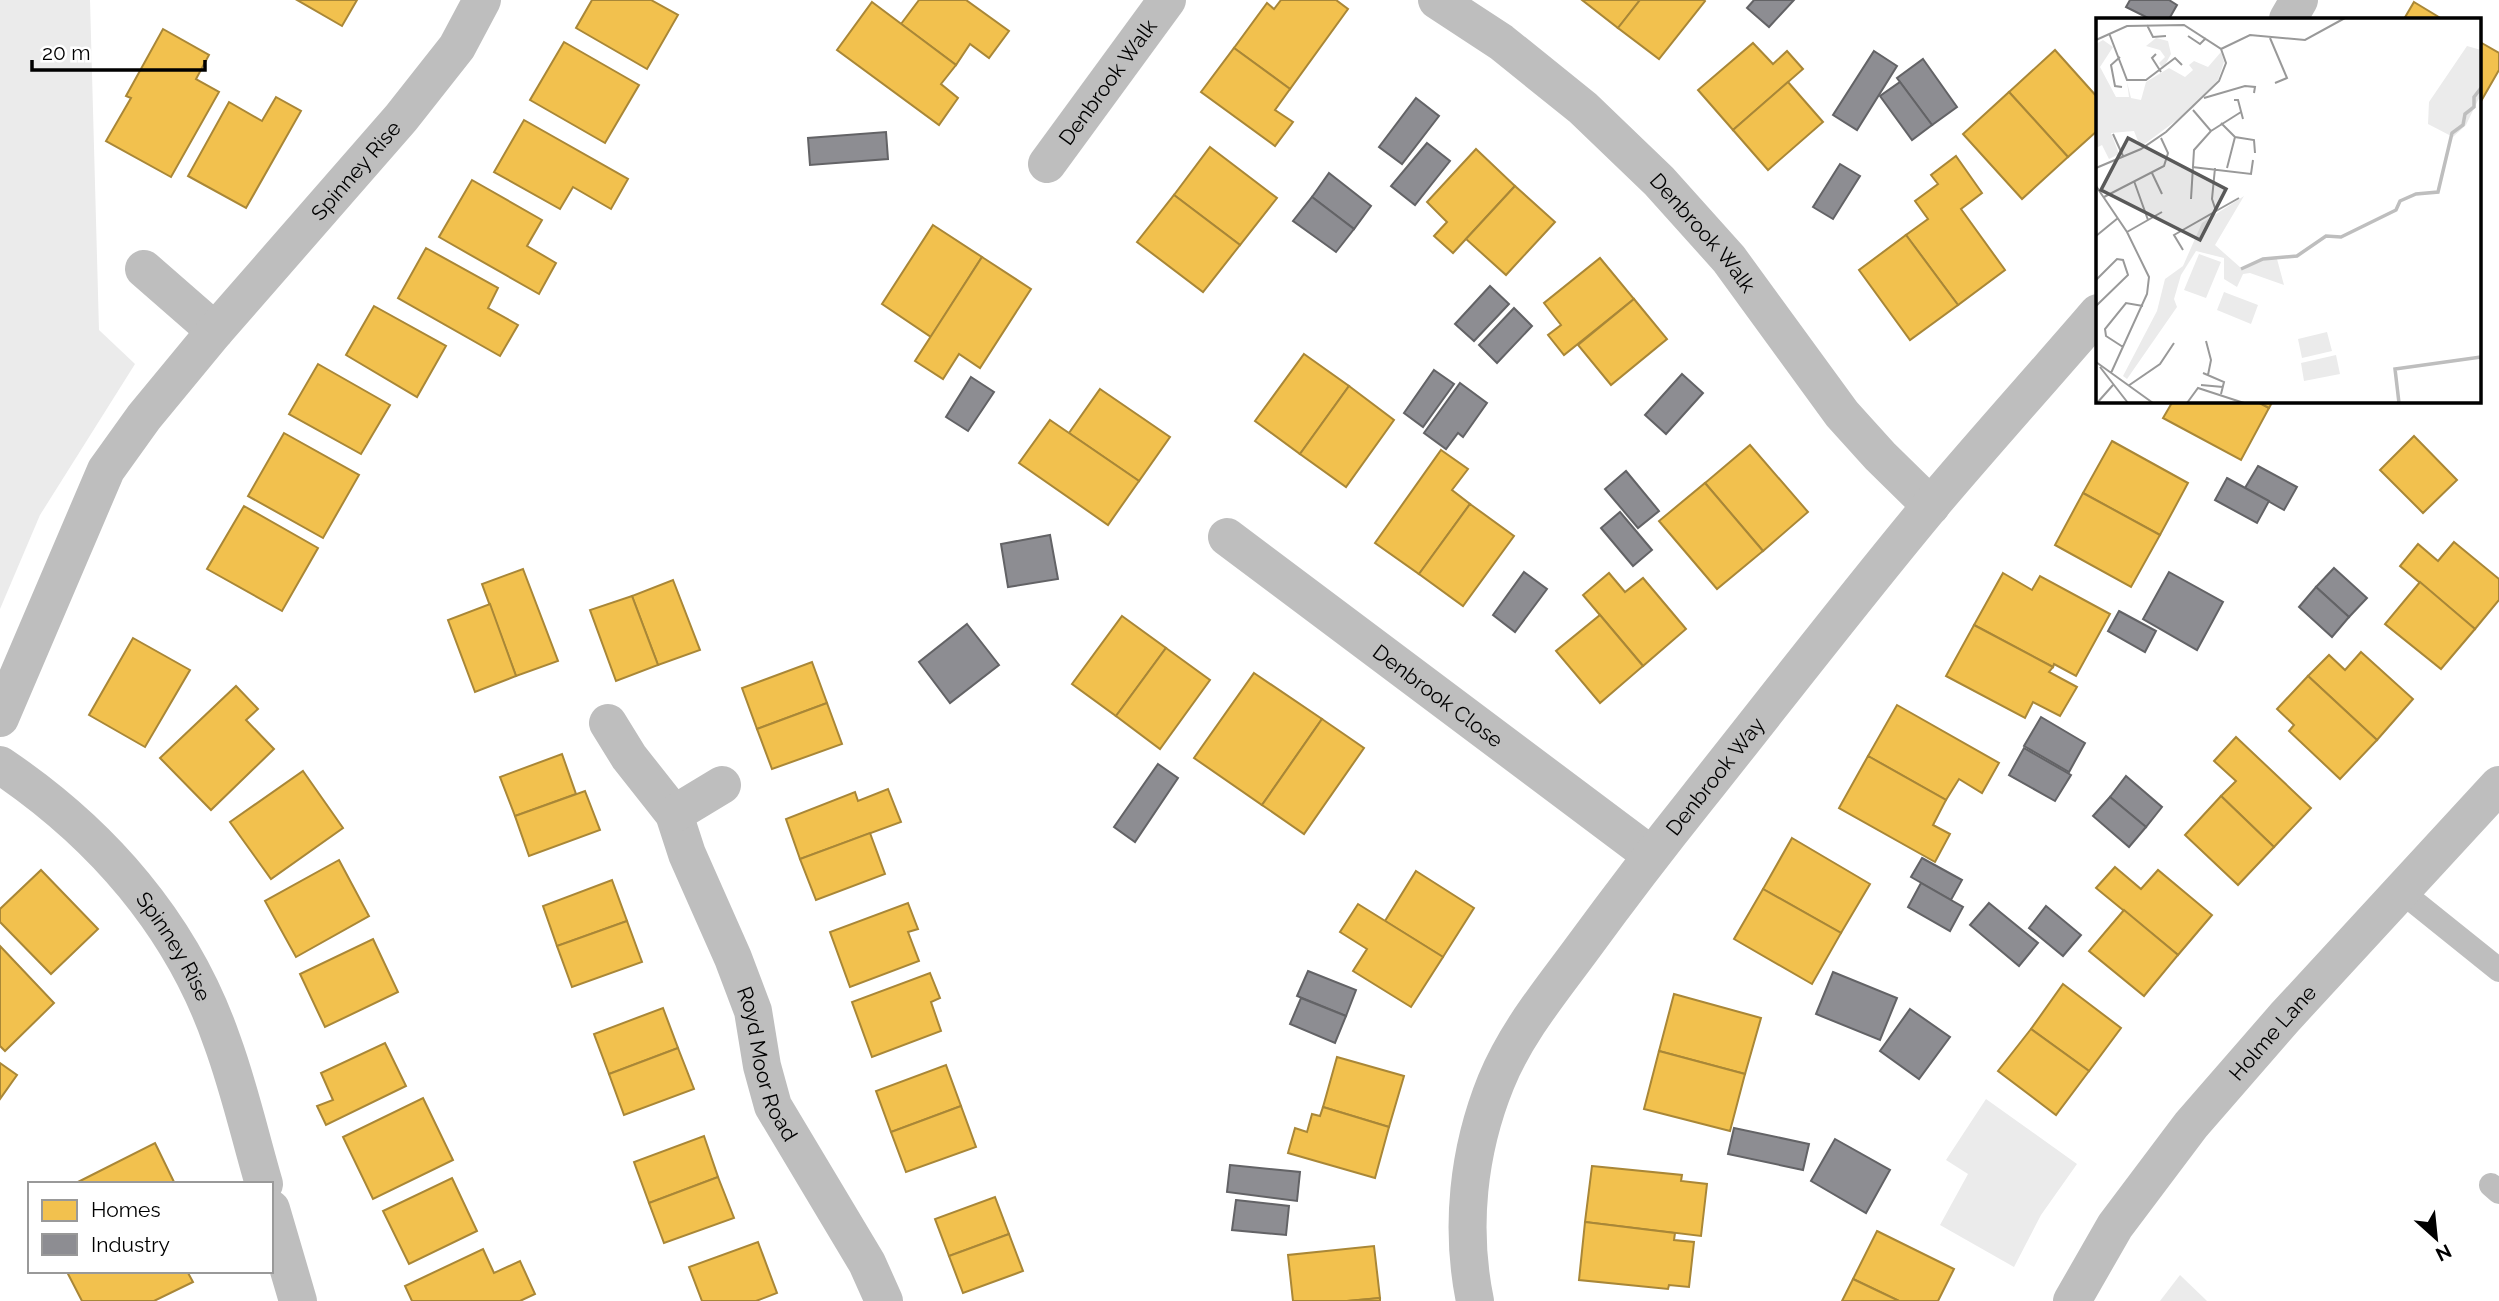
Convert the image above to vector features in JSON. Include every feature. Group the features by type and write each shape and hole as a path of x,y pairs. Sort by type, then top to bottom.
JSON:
{"street":[{"name":"Spinney Rise","path":"0,718 106,470 144,417 215,331 401,118 457,47 482,0"},
{"name":"Denbrook Walk","path":"1047,164 1167,0"},
{"name":"Denbrook Walk","path":"1437,0 1501,42 1583,108 1659,181 1729,259 1842,414 1931,506"},
{"path":"2289,18 2299,0"},
{"path":"144,269 215,331"},
{"name":"Denbrook Way","path":"1475,1301 1468,1254 1472,1166 1496,1082 1539,1006 1651,856 1931,506 2096,315"},
{"name":"Denbrook Close","path":"1227,537 1651,856"},
{"name":"Royd Moor Road","path":"608,723 629,757 674,814 687,854 733,958 753,1011 762,1066 773,1106 867,1263 884,1301"},
{"name":"Spinney Rise","path":"0,765 36,789 76,822 147,900 178,946 204,994 223,1042 263,1182"},
{"path":"674,814 722,785"},
{"name":"Holme Lane","path":"2072,1301 2115,1226 2192,1125 2285,1017 2499,785"},
{"path":"273,1216 298,1301"}],"lane":[{"path":"2402,892 2499,970"}],"shaded area":[{"path":"0,0 90,0 99,330 135,364 40,515 0,609"},
{"path":"1986,1099 2077,1164 2041,1215 2014,1267 1940,1225 1968,1174 1946,1160"},
{"path":"2180,1275 2207,1301 2160,1301"}],"building: Homes":[{"path":"297,0 357,0 342,26"},
{"path":"592,0 651,0 678,15 647,69 576,28"},
{"path":"919,0 966,0 1009,31 989,58 970,44 956,65 901,24"},
{"path":"1281,0 1336,0 1348,9 1290,89 1234,48 1267,3 1274,9"},
{"path":"1582,0 1640,0 1618,28"},
{"path":"1640,0 1705,1 1659,59 1618,28"},
{"path":"872,2 956,65 941,84 958,98 939,125 837,50"},
{"path":"2414,2 2440,18 2405,18"},
{"path":"163,29 209,55 196,79 219,92 171,177 106,141 131,98 126,96"},
{"path":"564,42 639,85 605,143 530,100"},
{"path":"1753,43 1773,64 1787,51 1803,69 1733,130 1698,90"},
{"path":"2482,43 2499,53 2499,70 2482,100"},
{"path":"1234,48 1290,89 1275,110 1293,122 1275,146 1201,92"},
{"path":"2055,50 2096,96 2096,132 2068,157 2009,92"},
{"path":"1788,82 1823,122 1768,170 1733,130"},
{"path":"2009,92 2068,157 2022,199 1963,134"},
{"path":"276,97 301,111 246,208 188,176 229,102 262,121"},
{"path":"524,120 628,179 611,209 573,187 560,209 494,172"},
{"path":"1210,147 1277,198 1240,245 1174,195"},
{"path":"1476,149 1515,186 1453,253 1434,236 1447,222 1427,202"},
{"path":"1956,156 1982,193 1961,209 2005,270 1958,305 1906,235 1928,219 1915,201 1938,184 1931,175"},
{"path":"472,180 542,220 527,246 556,263 539,294 439,237"},
{"path":"1515,186 1555,222 1506,275 1466,239"},
{"path":"1174,195 1240,245 1203,292 1137,242"},
{"path":"933,225 982,257 931,337 882,304"},
{"path":"1906,235 1958,305 1910,340 1859,270"},
{"path":"426,248 498,288 488,308 518,325 500,356 398,298"},
{"path":"982,257 1031,289 980,368 959,354 943,379 915,361"},
{"path":"1600,258 1634,299 1564,355 1548,335 1561,325 1544,303"},
{"path":"1634,299 1667,339 1611,385 1578,345"},
{"path":"374,306 446,346 417,397 346,355"},
{"path":"1304,354 1349,386 1300,454 1255,421"},
{"path":"318,364 390,405 361,454 289,414"},
{"path":"1349,386 1394,420 1346,487 1300,454"},
{"path":"1100,389 1170,437 1139,481 1069,433"},
{"path":"2172,402 2258,402 2269,408 2241,460 2163,418"},
{"path":"2258,402 2272,402 2269,408"},
{"path":"1050,420 1139,481 1108,525 1019,463"},
{"path":"284,433 359,475 323,538 248,496"},
{"path":"2414,436 2457,480 2423,513 2380,470"},
{"path":"2112,441 2188,483 2160,535 2083,493"},
{"path":"1750,445 1808,512 1763,551 1705,483"},
{"path":"1441,450 1468,469 1452,490 1470,504 1419,574 1375,543"},
{"path":"1705,483 1763,551 1717,589 1659,521"},
{"path":"2083,493 2160,535 2131,587 2055,545"},
{"path":"1470,504 1514,536 1463,606 1419,574"},
{"path":"244,506 318,548 282,611 207,569"},
{"path":"2454,542 2499,579 2499,600 2475,629 2400,566 2418,544 2438,561"},
{"path":"523,569 558,661 516,676 482,584"},
{"path":"1609,573 1625,592 1643,578 1686,629 1643,666 1583,595"},
{"path":"2003,573 2032,590 2040,576 2110,614 2076,676 2054,664 2053,667 1974,625"},
{"path":"673,580 700,650 658,665 632,596"},
{"path":"2420,582 2475,629 2441,669 2385,624"},
{"path":"632,596 658,665 616,681 590,610"},
{"path":"490,604 516,676 475,692 448,620"},
{"path":"1600,615 1643,666 1600,703 1556,651"},
{"path":"1122,616 1166,648 1116,716 1072,684"},
{"path":"1974,625 2053,667 2049,672 2077,687 2060,716 2033,702 2025,718 1946,676"},
{"path":"133,638 190,670 145,747 89,715"},
{"path":"1166,648 1210,680 1160,749 1116,716"},
{"path":"2361,652 2413,699 2377,740 2308,676 2329,655 2345,670"},
{"path":"812,662 827,703 757,729 742,688"},
{"path":"1254,673 1322,719 1262,805 1194,758"},
{"path":"2308,676 2377,740 2340,779 2289,731 2294,725 2277,709"},
{"path":"236,686 258,709 246,720 274,749 211,810 160,758"},
{"path":"827,703 842,744 772,769 757,729"},
{"path":"1897,705 1999,763 1982,793 1959,779 1946,800 1868,756"},
{"path":"1322,719 1364,748 1304,834 1262,805"},
{"path":"2236,737 2311,808 2274,847 2221,796 2236,781 2214,761"},
{"path":"562,754 576,794 515,816 500,777"},
{"path":"1868,756 1946,800 1933,825 1950,834 1935,862 1839,808"},
{"path":"303,771 343,828 271,879 230,822"},
{"path":"888,789 901,822 800,859 786,819 855,792 858,801"},
{"path":"585,791 600,830 529,856 515,816"},
{"path":"2221,796 2274,847 2238,885 2185,835"},
{"path":"870,833 885,874 816,900 800,859"},
{"path":"1792,838 1870,884 1841,933 1763,889"},
{"path":"339,860 369,916 296,957 265,901"},
{"path":"2115,867 2141,889 2158,870 2212,915 2178,955 2096,888"},
{"path":"41,870 98,929 51,974 0,922 0,909"},
{"path":"1416,871 1474,908 1443,957 1385,921"},
{"path":"612,880 627,921 557,946 543,906"},
{"path":"1763,889 1841,933 1812,984 1734,939"},
{"path":"908,903 918,929 908,932 919,961 850,987 830,932"},
{"path":"1358,904 1443,957 1411,1007 1353,971 1367,949 1340,932"},
{"path":"2124,910 2178,955 2144,996 2089,951"},
{"path":"627,921 642,962 572,987 557,946"},
{"path":"373,939 398,992 325,1027 300,974"},
{"path":"0,946 54,1003 5,1051 0,1046"},
{"path":"930,973 940,998 931,1002 941,1031 872,1057 852,1002"},
{"path":"2063,984 2121,1028 2089,1071 2031,1029"},
{"path":"1674,994 1761,1018 1745,1074 1659,1051"},
{"path":"663,1008 678,1048 609,1074 594,1034"},
{"path":"2031,1029 2089,1071 2056,1115 1998,1071"},
{"path":"385,1043 406,1086 326,1125 317,1106 333,1100 321,1073"},
{"path":"678,1048 694,1089 624,1115 609,1074"},
{"path":"1659,1051 1745,1074 1730,1131 1644,1109"},
{"path":"1337,1057 1404,1076 1389,1127 1323,1107"},
{"path":"0,1063 17,1075 0,1099"},
{"path":"946,1065 961,1106 891,1132 876,1091"},
{"path":"423,1098 453,1160 373,1199 343,1137"},
{"path":"961,1106 976,1147 906,1172 891,1132"},
{"path":"1323,1107 1389,1127 1375,1178 1288,1153 1295,1128 1307,1132 1312,1114 1320,1116"},
{"path":"704,1136 718,1177 649,1203 634,1162"},
{"path":"155,1143 174,1182 78,1182"},
{"path":"1592,1166 1682,1175 1681,1181 1707,1184 1701,1236 1585,1222"},
{"path":"718,1177 734,1218 664,1243 649,1203"},
{"path":"452,1178 477,1231 409,1264 383,1211"},
{"path":"995,1197 1009,1234 949,1256 935,1219"},
{"path":"1585,1222 1675,1233 1674,1240 1694,1242 1689,1287 1669,1285 1668,1289 1579,1280"},
{"path":"1877,1231 1954,1269 1938,1301 1899,1301 1853,1279"},
{"path":"1009,1234 1023,1271 963,1293 949,1256"},
{"path":"758,1242 777,1293 756,1301 702,1301 689,1267"},
{"path":"1374,1246 1380,1298 1293,1301 1288,1255"},
{"path":"483,1249 494,1273 520,1261 535,1294 520,1301 412,1301 405,1286"},
{"path":"68,1273 188,1273 193,1282 154,1301 82,1301"},
{"path":"1853,1279 1899,1301 1842,1301"},
{"path":"1380,1298 1380,1301 1347,1301"}],"building: Industry":[{"path":"1754,0 1794,0 1769,27 1747,8"},
{"path":"2130,0 2169,0 2177,5 2170,18 2148,18 2126,7"},
{"path":"1874,51 1897,66 1857,130 1833,115"},
{"path":"1923,59 1957,107 1932,125 1897,78"},
{"path":"1900,82 1932,125 1912,140 1880,96"},
{"path":"1416,98 1439,116 1402,164 1379,147"},
{"path":"886,132 888,159 810,165 808,138"},
{"path":"1427,143 1450,161 1415,205 1391,186"},
{"path":"1840,164 1860,176 1833,219 1813,207"},
{"path":"1329,173 1371,206 1354,229 1312,197"},
{"path":"1312,197 1354,229 1336,252 1293,221"},
{"path":"1490,286 1509,304 1474,341 1455,324"},
{"path":"1514,308 1532,326 1497,363 1479,345"},
{"path":"1434,370 1454,384 1423,427 1404,413"},
{"path":"1682,374 1703,393 1666,434 1645,415"},
{"path":"971,377 994,392 968,431 946,417"},
{"path":"1460,383 1487,403 1463,437 1458,433 1446,449 1424,433"},
{"path":"2258,466 2297,487 2284,510 2245,488"},
{"path":"1626,471 1659,511 1638,528 1605,489"},
{"path":"2227,478 2269,501 2257,523 2215,500"},
{"path":"1620,512 1652,550 1633,566 1601,528"},
{"path":"1050,535 1058,579 1008,587 1001,544"},
{"path":"2334,568 2367,598 2349,617 2316,587"},
{"path":"1524,572 1547,589 1515,632 1493,615"},
{"path":"2169,572 2223,602 2197,650 2143,619"},
{"path":"2316,587 2349,617 2332,637 2299,607"},
{"path":"2119,611 2156,631 2145,652 2108,631"},
{"path":"967,624 999,665 950,703 919,662"},
{"path":"2041,717 2085,743 2069,772 2024,746"},
{"path":"2024,748 2071,775 2055,801 2009,775"},
{"path":"1158,764 1178,778 1135,842 1114,827"},
{"path":"2126,776 2162,807 2146,827 2110,797"},
{"path":"2110,797 2146,827 2129,847 2093,816"},
{"path":"1922,858 1962,880 1951,900 1911,877"},
{"path":"1921,883 1963,907 1950,931 1908,907"},
{"path":"1989,903 2038,943 2019,966 1970,925"},
{"path":"2046,906 2081,935 2063,956 2029,928"},
{"path":"1308,971 1356,990 1346,1016 1297,996"},
{"path":"1833,972 1897,998 1880,1040 1816,1014"},
{"path":"1301,998 1346,1016 1335,1043 1290,1024"},
{"path":"1910,1009 1950,1037 1919,1079 1880,1051"},
{"path":"1734,1128 1809,1144 1803,1170 1728,1154"},
{"path":"1835,1139 1890,1170 1866,1213 1811,1181"},
{"path":"1230,1165 1300,1172 1297,1201 1227,1192"},
{"path":"1236,1200 1289,1206 1286,1235 1232,1230"}]}
